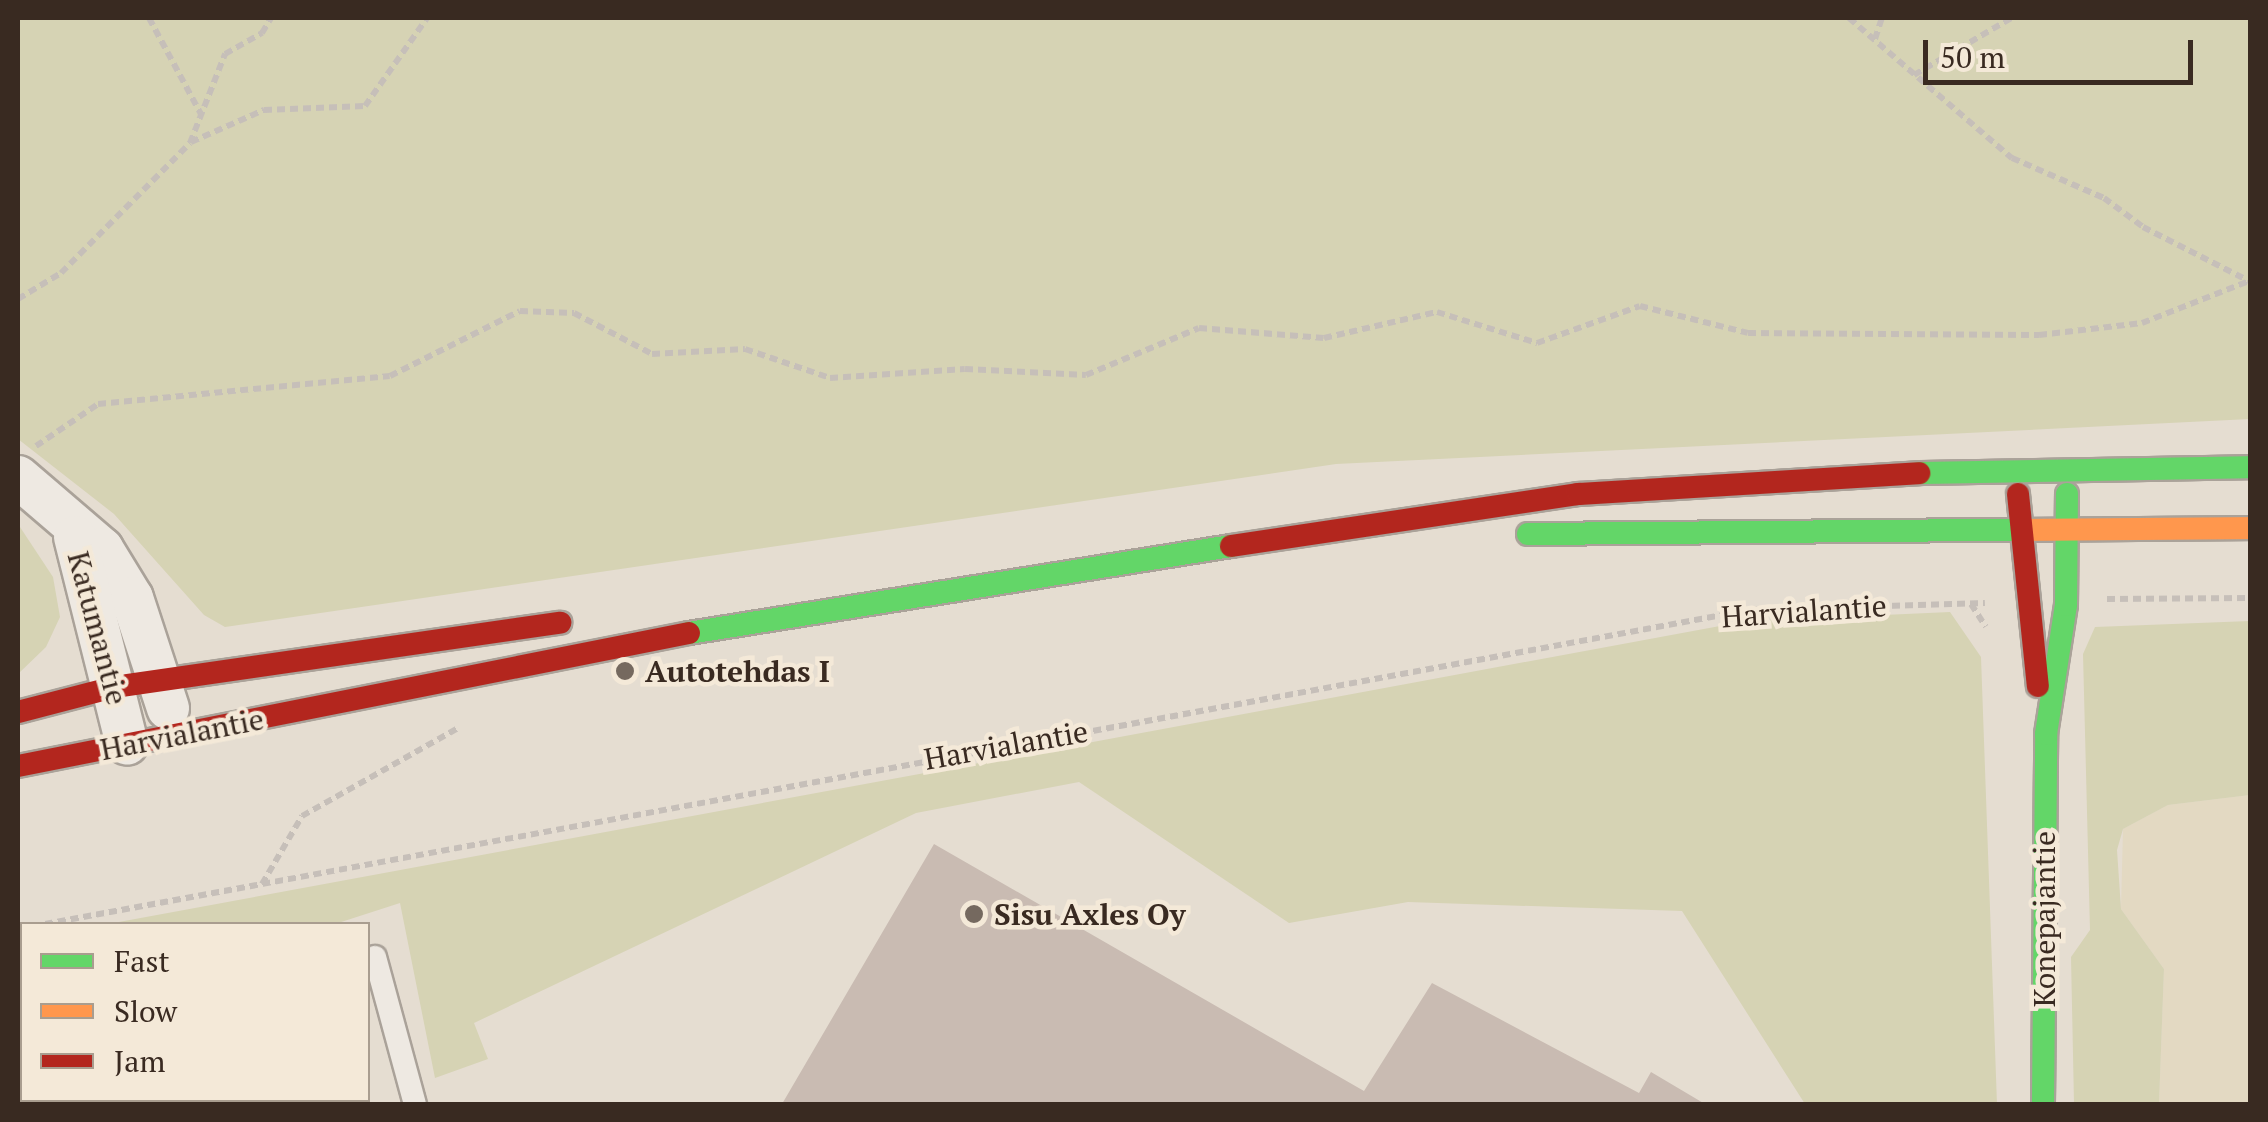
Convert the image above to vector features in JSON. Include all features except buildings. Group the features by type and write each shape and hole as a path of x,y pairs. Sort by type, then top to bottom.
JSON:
{"main road":[{"name":"Harvialantie","path":"18,766 817,608 1578,494 1800,475 2250,467"},
{"name":"Konepajantie","path":"2019,472 2016,530 2046,734"},
{"name":"Konepajantie","path":"2043,1104 2046,734 2070,532 2066,472"},
{"name":"Harvialantie","path":"1270,540 1853,526 2070,532 2250,528"},
{"name":"Harvialantie","path":"632,616 817,608"},
{"name":"Harvialantie","path":"18,712 114,688 594,618"}],"street":[{"name":"Katumantie","path":"18,477 102,549 132,598 178,737"},
{"name":"Katumantie","path":"64,514 128,744"}],"lane":[{"path":"375,957 415,1104"}],"path":[{"path":"149,18 202,116"},
{"path":"18,300 61,273 190,143 225,54 262,33 271,18"},
{"path":"190,143 264,110 366,106 427,18"},
{"path":"1849,18 2012,158 2104,198 2250,281"},
{"path":"1876,39 1882,18"},
{"path":"1914,75 2011,18"},
{"path":"18,456 98,404 390,376 520,312 574,313 652,354 744,349 830,378 965,369 1086,374 1199,328 1324,338 1437,312 1537,343 1640,306 1748,333 2038,334 2142,323 2250,281"},
{"name":"Harvialantie","path":"56,922 1749,610 1971,603"},
{"path":"262,884 302,816 473,720"}],"shaded area":[{"path":"18,18 2250,18 2250,419 1336,464 225,627 204,615 114,514 18,439"},
{"path":"18,524 53,577 60,617 46,647 18,674"},
{"path":"1950,612 1981,657 1997,1104 1805,1104 1682,911 1408,902 1289,923 1079,782 916,813 474,1023 488,1059 435,1078 400,903 341,922 119,922 1747,621"},
{"path":"2250,621 2250,795 2168,805 2123,829 2117,850 2121,909 2164,969 2159,1104 2074,1104 2071,957 2090,930 2083,654 2095,627"},
{"path":"2250,795 2250,1104 2159,1104 2164,969 2121,909 2123,829 2168,805"}],"traffic: fast":[{"path":"1919,473 2250,467"},
{"path":"2043,1104 2046,734 2066,605 2067,494"},
{"path":"1528,534 2027,530"},
{"path":"689,633 1231,546"}],"traffic: slow":[{"path":"2027,530 2250,528"}],"traffic: jam":[{"path":"1231,546 1578,494 1919,473"},
{"path":"2018,494 2038,686"},
{"path":"18,712 114,687 560,623"},
{"path":"18,766 689,633"}],"place":[{"name":"Autotehdas I","path":"625,671"},
{"name":"Sisu Axles Oy","path":"974,914"}]}
